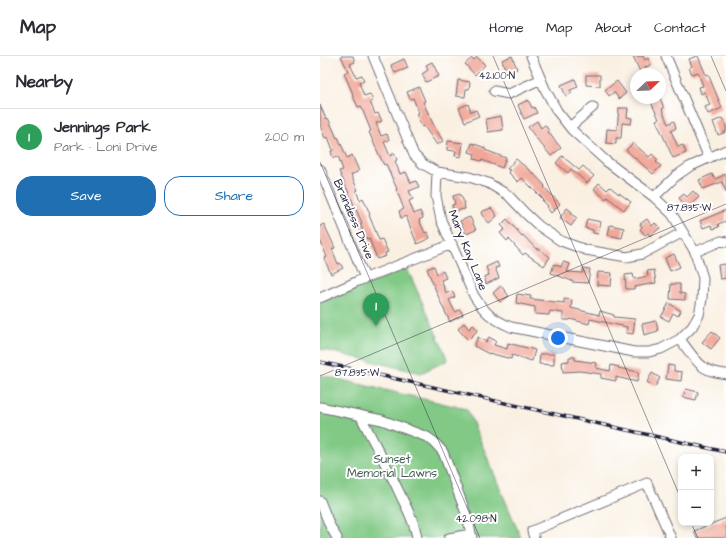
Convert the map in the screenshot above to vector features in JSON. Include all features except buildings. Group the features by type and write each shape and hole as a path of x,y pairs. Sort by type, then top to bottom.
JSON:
{"street":[{"path":"373,56 414,155 423,164 437,172 469,177 488,183 508,195 539,226 561,241 586,250 627,257 642,254 683,232"},
{"name":"Mary Kay Lane","path":"437,172 436,196 441,220 474,296 481,307 499,322 511,326 634,352 649,352 661,349 680,339 692,327 699,315 702,299 703,278 695,252 672,214 654,198 606,161 570,127 557,111 531,56"},
{"path":"666,56 709,158"},
{"path":"494,92 509,94 541,79"},
{"path":"570,127 593,107"},
{"path":"654,198 676,176 689,167 726,150"},
{"name":"Brandess Drive","path":"320,169 366,278"},
{"path":"695,252 721,241 726,242"},
{"path":"324,296 452,244"},
{"path":"680,339 693,357 705,368 726,374"},
{"path":"320,407 382,420 434,442 443,452 467,516 471,536 450,538"},
{"path":"360,415 410,515 417,538"},
{"path":"534,538 532,531 648,483 672,538"},
{"path":"320,501 330,526 337,538"}],"green space":[{"path":"407,268 448,360 421,373 320,349 320,303"},
{"name":"Sunset Memorial Lawns","path":"320,375 467,409 521,538 320,538"}],"railway":[{"path":"320,362 726,452"}],"place":[{"name":"Jennings Park","path":"376,326"}]}
